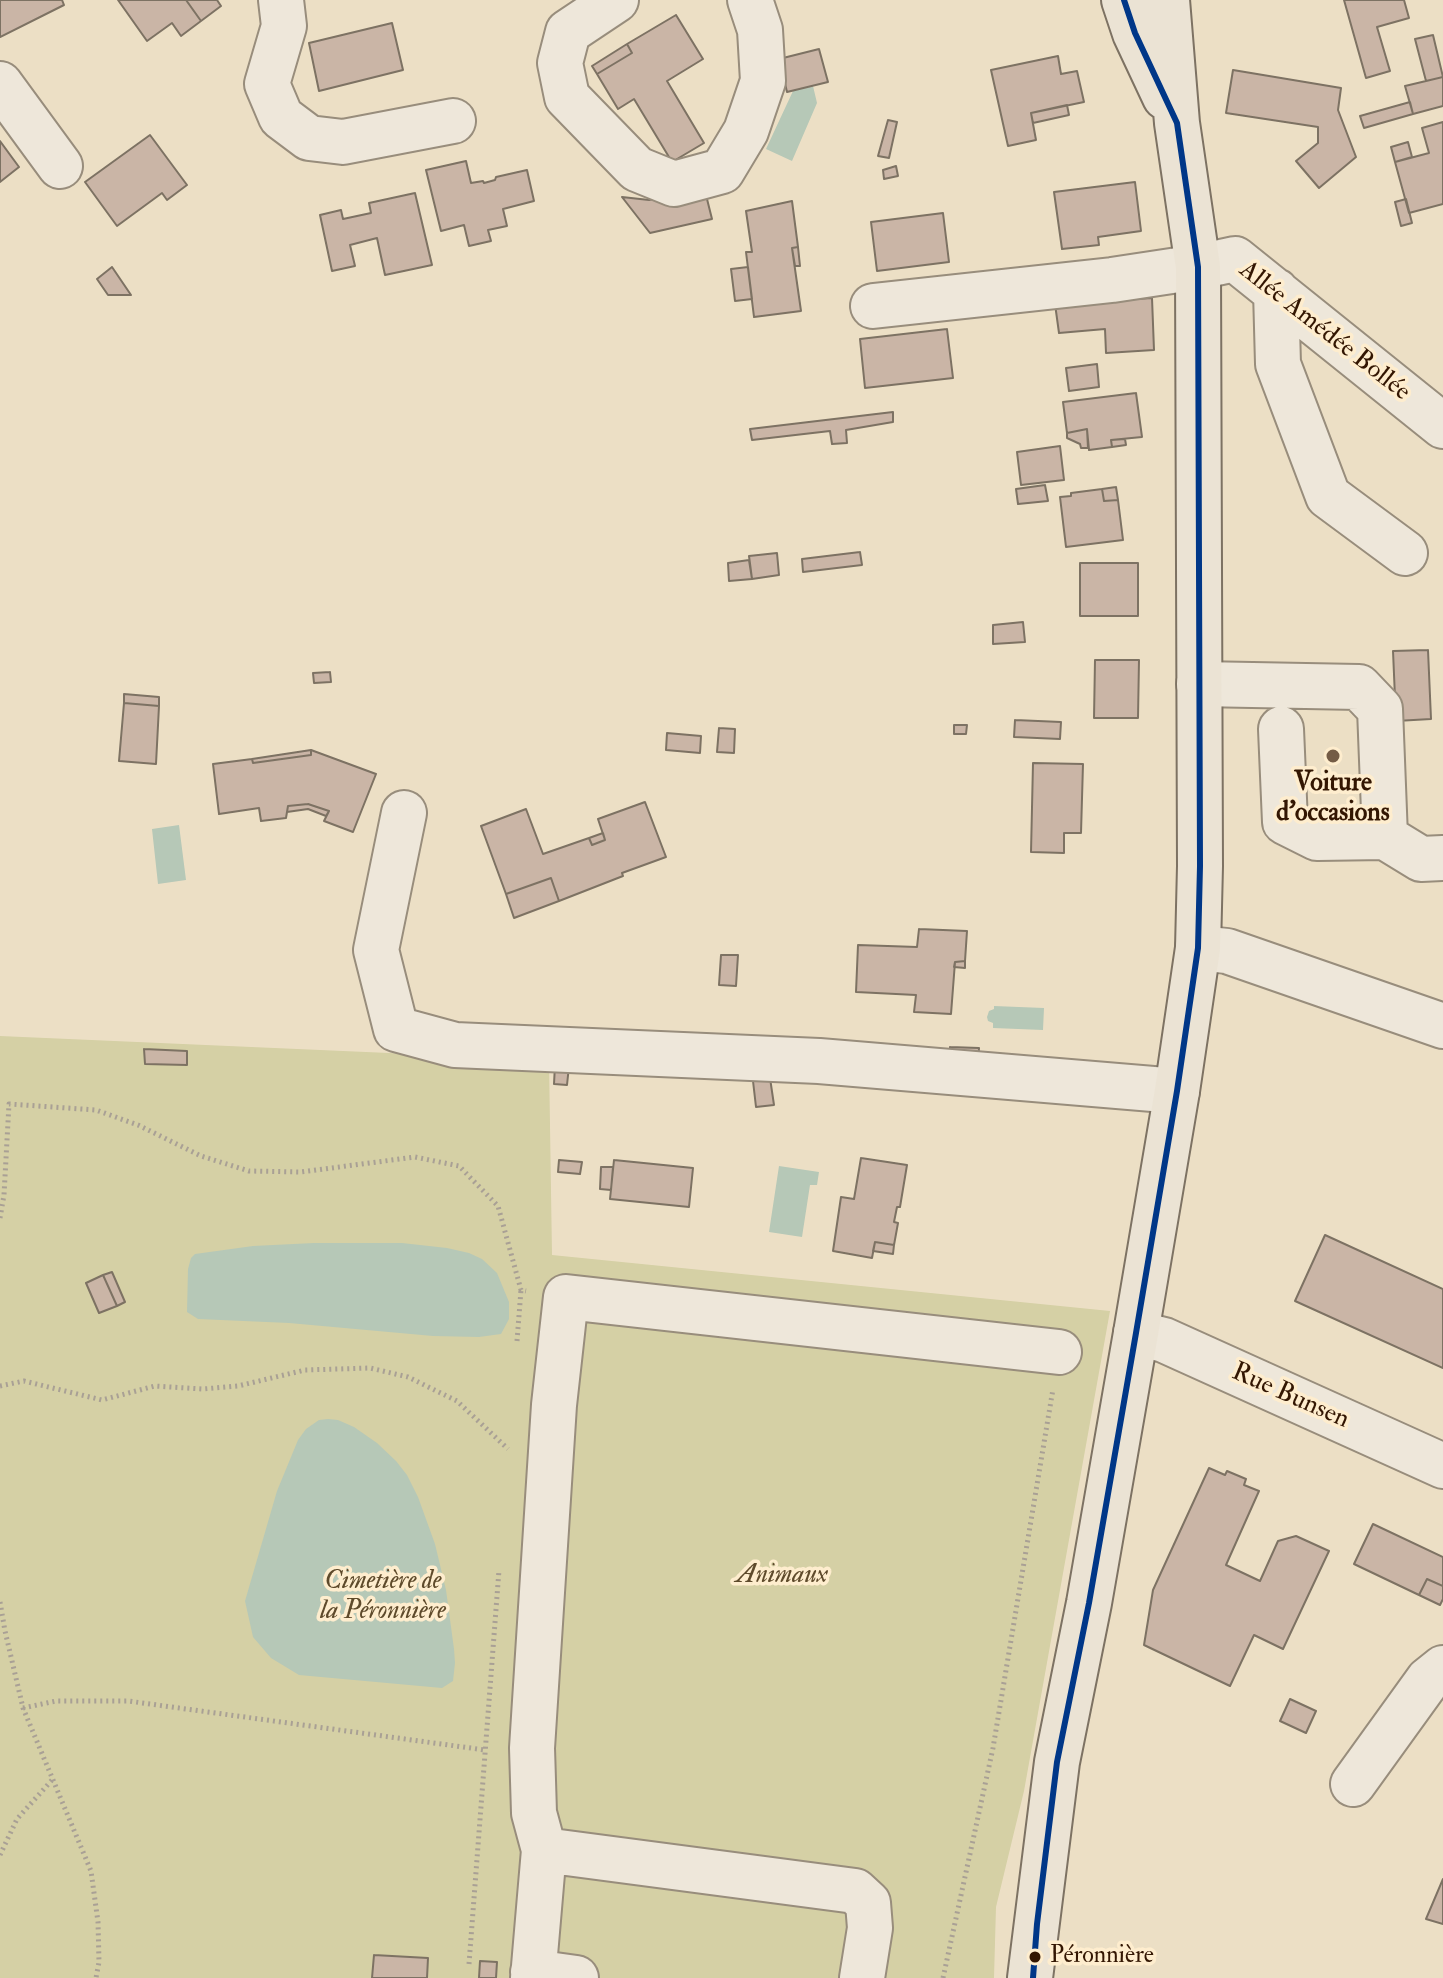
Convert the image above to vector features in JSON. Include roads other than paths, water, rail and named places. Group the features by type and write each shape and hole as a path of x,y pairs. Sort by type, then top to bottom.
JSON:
{"main road":[{"path":"1124,0 1135,33 1177,123"},
{"path":"1032,1976 1057,1762 1092,1588 1177,1091 1198,948 1198,267 1177,123 1167,0"}],"street":[{"path":"281,0 284,26 267,84 281,117 309,138 343,142 453,121"},
{"path":"616,0 568,32 560,63 567,97 637,169 674,184 722,171 746,131 763,81 760,30 750,0"},
{"path":"0,84 60,166"},
{"name":"Allée Amédée Bollée","path":"1198,267 1235,259 1443,426"},
{"path":"873,306 1112,280 1198,267"},
{"path":"1276,291 1278,364 1328,496 1405,553"},
{"path":"1199,684 1359,687 1380,709 1385,837"},
{"path":"1281,729 1285,822 1317,838 1385,837 1421,859 1443,858"},
{"path":"404,813 376,950 396,1029 455,1045 819,1061 1177,1091"},
{"path":"1198,948 1227,951 1443,1026"},
{"path":"576,1978 533,1975 544,1850 534,1813 532,1748 554,1405 566,1297 1059,1352"},
{"name":"Rue Bunsen","path":"1136,1333 1164,1340 1443,1466"},
{"path":"1353,1784 1428,1680 1443,1668"},
{"path":"544,1850 855,1891 868,1903 870,1928 862,1978"}],"place":[{"name":"Voiture d'occasions","path":"1333,756"},
{"name":"Péronnière","path":"1035,1957"}],"park label":[{"name":"Animaux","path":"782,1576"},
{"name":"Cimetière de la Péronnière","path":"383,1597"}]}
